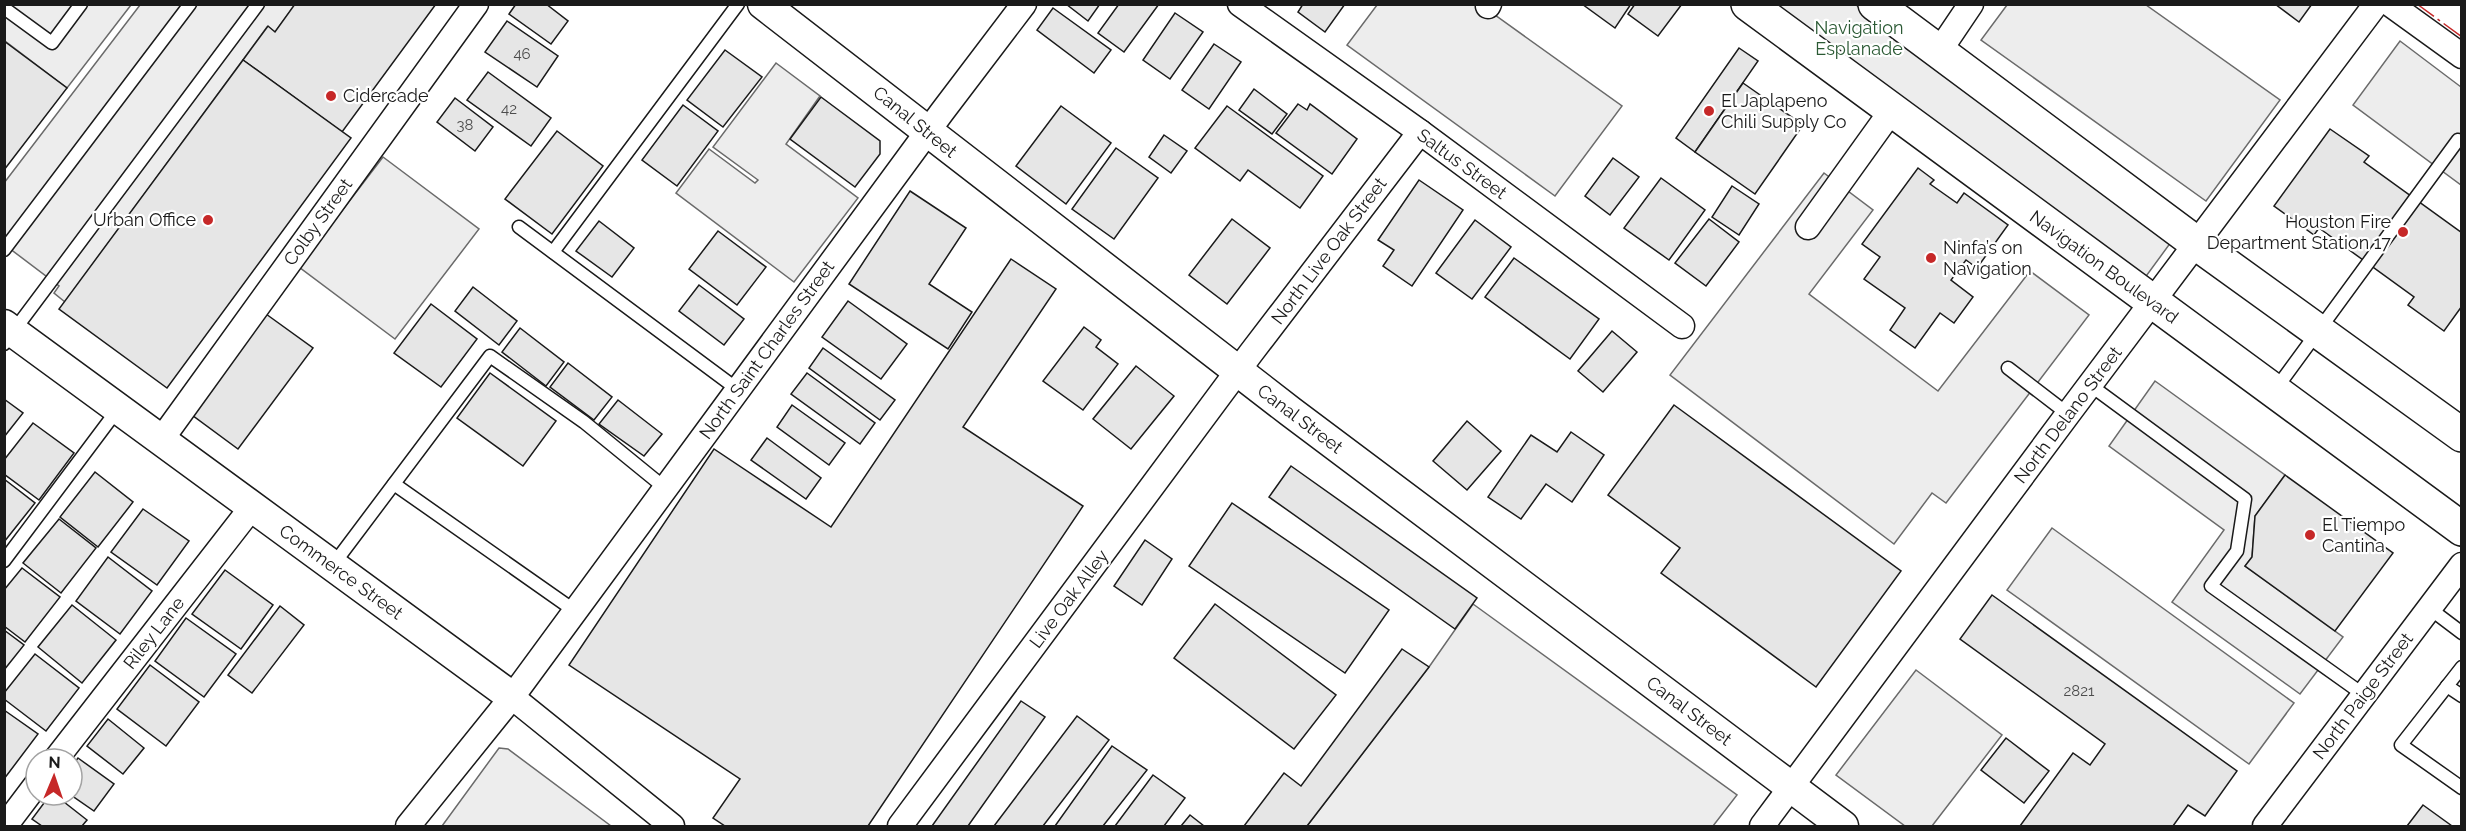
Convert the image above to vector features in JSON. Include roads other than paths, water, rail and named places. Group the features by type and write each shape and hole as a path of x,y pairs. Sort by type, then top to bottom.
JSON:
{"main road":[{"name":"Navigation Boulevard","path":"1748,4 2462,529"},
{"path":"1875,4 2196,243 2462,435"}],"street":[{"name":"Colby Street","path":"161,440 476,4"},
{"name":"Canal Street","path":"763,4 897,107 926,133 1238,371 1843,826"},
{"name":"North Saint Charles Street","path":"408,826 512,697 926,133 1024,4"},
{"name":"Saltus Street","path":"1240,4 1420,132 1682,326"},
{"path":"1938,52 1971,4"},
{"name":"North Delano Street","path":"1762,826 2376,4"},
{"path":"2390,4 2462,56"},
{"path":"1808,227 1892,110"},
{"name":"North Live Oak Street","path":"1238,371 1420,132"},
{"name":"Commerce Street","path":"8,334 118,409 512,697 672,826"},
{"name":"Live Oak Alley","path":"900,826 1238,371"},
{"name":"Riley Lane","path":"65,747 252,507"},
{"name":"North Paige Street","path":"2265,826 2462,565"},
{"path":"8,816 24,798"}],"lane":[{"path":"4,8 52,43 81,4"},
{"path":"4,250 190,4"},
{"path":"553,252 738,4"},
{"path":"8,334 257,5"},
{"path":"2274,391 2458,140"},
{"path":"519,227 737,389"},
{"path":"332,566 490,356 584,422 665,488"},
{"path":"2008,368 2068,414"},
{"path":"2090,385 2245,498 2237,551 2211,586 2364,695"},
{"path":"4,561 118,409"},
{"path":"394,484 575,610"},
{"path":"2429,608 2462,633"},
{"path":"2462,667 2401,745 2462,788"},
{"path":"2447,686 2462,696"}],"place":[{"name":"Cidercade","path":"331,96"},
{"name":"El Japlapeno Chili Supply Co","path":"1709,111"},
{"name":"Urban Office","path":"208,220"},
{"name":"Houston Fire Department Station 17","path":"2403,232"},
{"name":"Ninfa’s on Navigation","path":"1931,258"},
{"name":"El Tiempo Cantina","path":"2310,535"}],"park label":[{"name":"Navigation Esplanade","path":"1859,38"}]}
